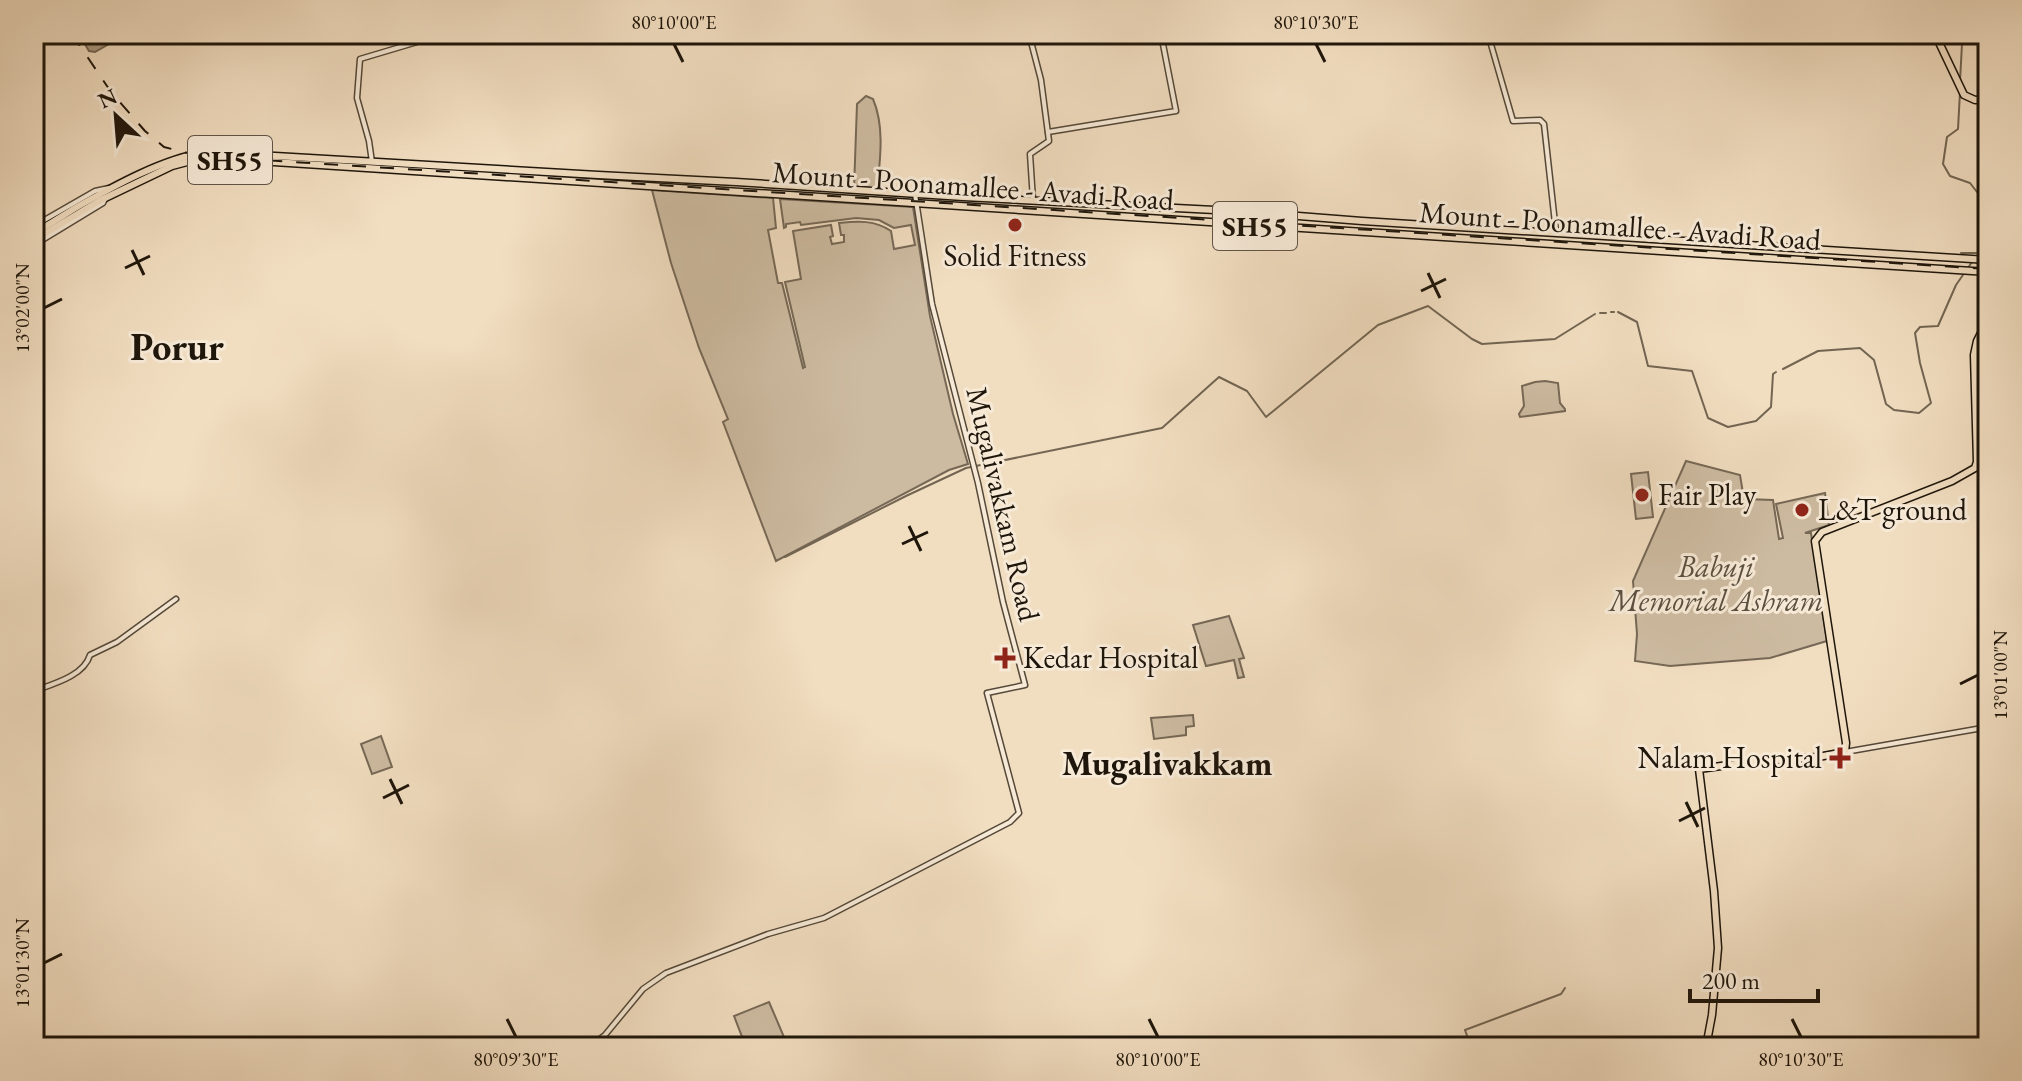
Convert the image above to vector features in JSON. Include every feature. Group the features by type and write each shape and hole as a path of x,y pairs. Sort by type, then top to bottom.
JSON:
{"main road":[{"path":"1935,34 1964,95 1975,100 1988,99"},
{"name":"Mount - Poonamallee - Avadi Road","path":"112,188 190,154 207,152 273,159"},
{"name":"Mount - Poonamallee - Avadi Road","path":"102,198 172,166 191,161 273,159 916,204 1988,272"},
{"name":"Mount - Poonamallee - Avadi Road","path":"407,168 785,185 1234,211 1984,260"},
{"path":"785,185 785,195"},
{"name":"SH55","path":"34,243 102,198 112,188"},
{"name":"SH55","path":"34,233 102,198"},
{"path":"1014,210 1015,199"},
{"path":"1706,1047 1718,948 1699,769 1845,752 1815,541 1822,532 1952,481 1975,468 1974,355 1988,319"}],"street":[{"path":"369,164 369,141 357,98 360,59 444,34"},
{"path":"1029,34 1041,80 1048,132 1048,143 1030,154 1033,200"},
{"path":"1048,132 1176,111 1161,34"},
{"path":"1488,34 1513,121 1540,120 1544,124 1556,232"},
{"path":"34,226 95,191 112,188"},
{"name":"Mugalivakkam Road","path":"589,1047 605,1035 643,989 666,973 768,934 824,918 1010,822 1019,813 987,693 1025,685 1003,602 977,478 932,304 915,194"},
{"path":"34,691 81,670 88,665 90,655 117,642 176,599"},
{"path":"1845,752 1988,727"}],"green space":[{"path":"866,96 873,99 879,121 881,144 877,190 854,189 857,104"},
{"path":"652,190 773,198 776,228 768,230 778,283 782,283 803,368 785,282 801,279 793,231 831,225 832,244 844,242 839,223 866,222 891,231 894,249 915,245 911,225 894,228 879,220 856,218 801,225 800,222 786,224 784,228 780,199 913,207 930,316 968,464 949,470 776,561 723,422 728,419 699,348 671,263"},
{"path":"1545,381 1558,383 1560,403 1565,411 1520,417 1524,406 1522,386"},
{"name":"Babuji Memorial Ashram","path":"1686,461 1740,475 1744,499 1773,500 1779,539 1783,538 1776,504 1825,493 1829,525 1805,533 1811,533 1827,641 1770,658 1670,666 1635,661 1637,634 1633,581"},
{"name":"Fair Play","path":"1648,472 1653,517 1636,519 1631,474"},
{"path":"1229,616 1244,658 1239,659 1244,677 1238,678 1234,660 1206,666 1193,625"},
{"path":"1193,715 1194,726 1186,727 1186,735 1154,739 1151,718"},
{"path":"381,736 392,767 372,774 361,744"},
{"path":"769,1002 784,1037 762,1047 746,1047 734,1016"}],"shaded area":[{"path":"79,34 122,34 95,52 89,51"}],"waterway":[{"path":"1960,81 1962,44 1967,39 1988,35"},
{"path":"1960,92 1958,129 1947,137 1943,164 1950,176 1970,183 1988,206"},
{"path":"1976,257 1988,246"},
{"path":"1961,253 1976,253"},
{"path":"1783,369 1818,351 1860,348 1874,360 1886,404 1894,410 1919,413 1931,403 1915,333 1920,327 1938,326 1956,285 1972,262"},
{"path":"785,557 966,468 1162,428 1219,377 1247,391 1266,417 1378,325 1428,306 1482,344 1555,339 1595,314"},
{"path":"1618,312 1637,322 1648,366 1692,371 1708,418 1728,427 1756,421 1771,407 1773,374 1776,372"},
{"path":"1600,313 1606,313"},
{"path":"1471,1047 1465,1030 1561,994 1565,988"}],"railway":[{"path":"72,34 111,92 145,131 164,147 199,156 1988,269"}],"place":[{"name":"Solid Fitness","path":"1015,225"},
{"name":"Fair Play","path":"1642,495"},
{"name":"L&T ground","path":"1802,510"},
{"name":"Kedar Hospital","path":"1005,658"},
{"name":"Nalam Hospital","path":"1840,758"}],"district":[{"name":"Porur","path":"177,347"},
{"name":"Mugalivakkam","path":"1167,763"}]}
